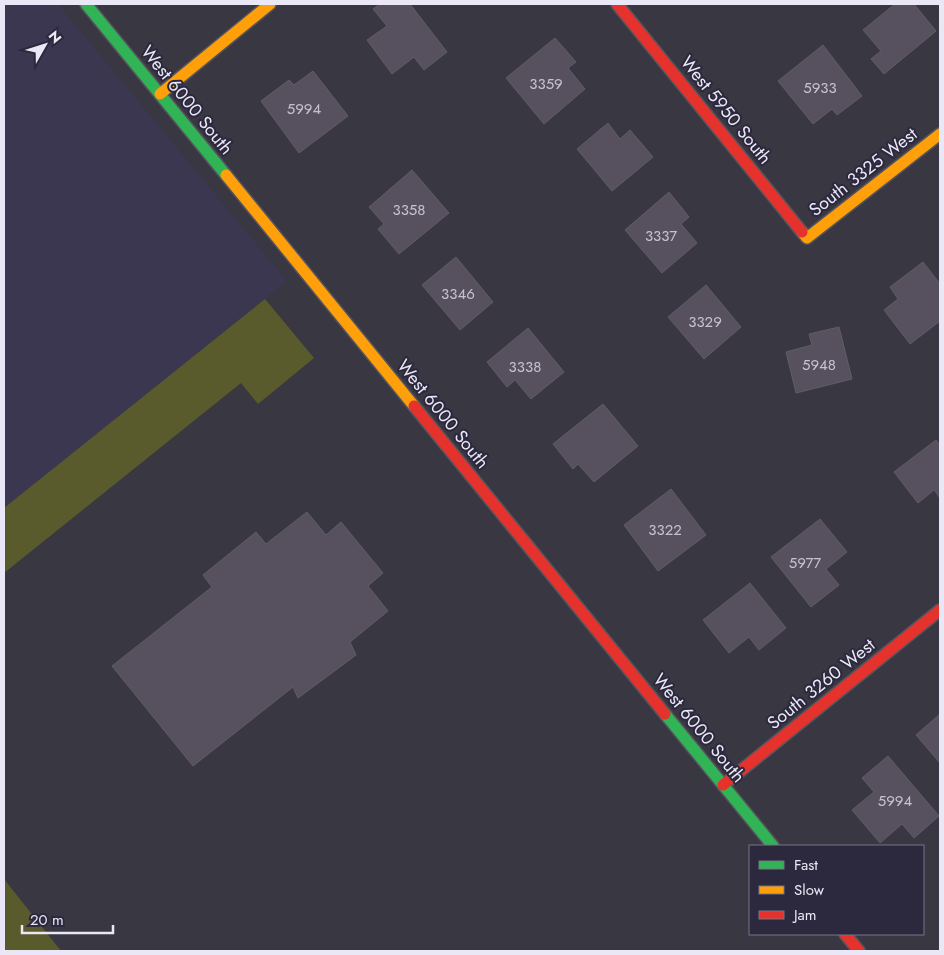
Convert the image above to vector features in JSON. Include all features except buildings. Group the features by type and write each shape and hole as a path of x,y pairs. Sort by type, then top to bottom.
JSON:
{"street":[{"name":"West 6000 South","path":"86,4 772,845"},
{"path":"160,94 270,4"},
{"name":"West 5950 South","path":"617,4 807,238"},
{"name":"South 3325 West","path":"807,238 940,134"},
{"name":"South 3260 West","path":"723,784 940,610"},
{"path":"846,935 859,951"}],"shaded area":[{"path":"4,4 58,4 287,281 4,508"},
{"path":"265,299 314,358 258,404 241,383 4,573 4,508"},
{"path":"4,879 61,951 4,951"}],"traffic: fast":[{"path":"86,4 226,175"},
{"path":"665,714 772,845"}],"traffic: slow":[{"path":"160,94 270,4"},
{"path":"802,232 807,238 940,134"},
{"path":"226,175 414,406"}],"traffic: jam":[{"path":"617,4 802,232"},
{"path":"414,406 665,714"},
{"path":"723,785 940,610"},
{"path":"846,935 859,951"}]}
